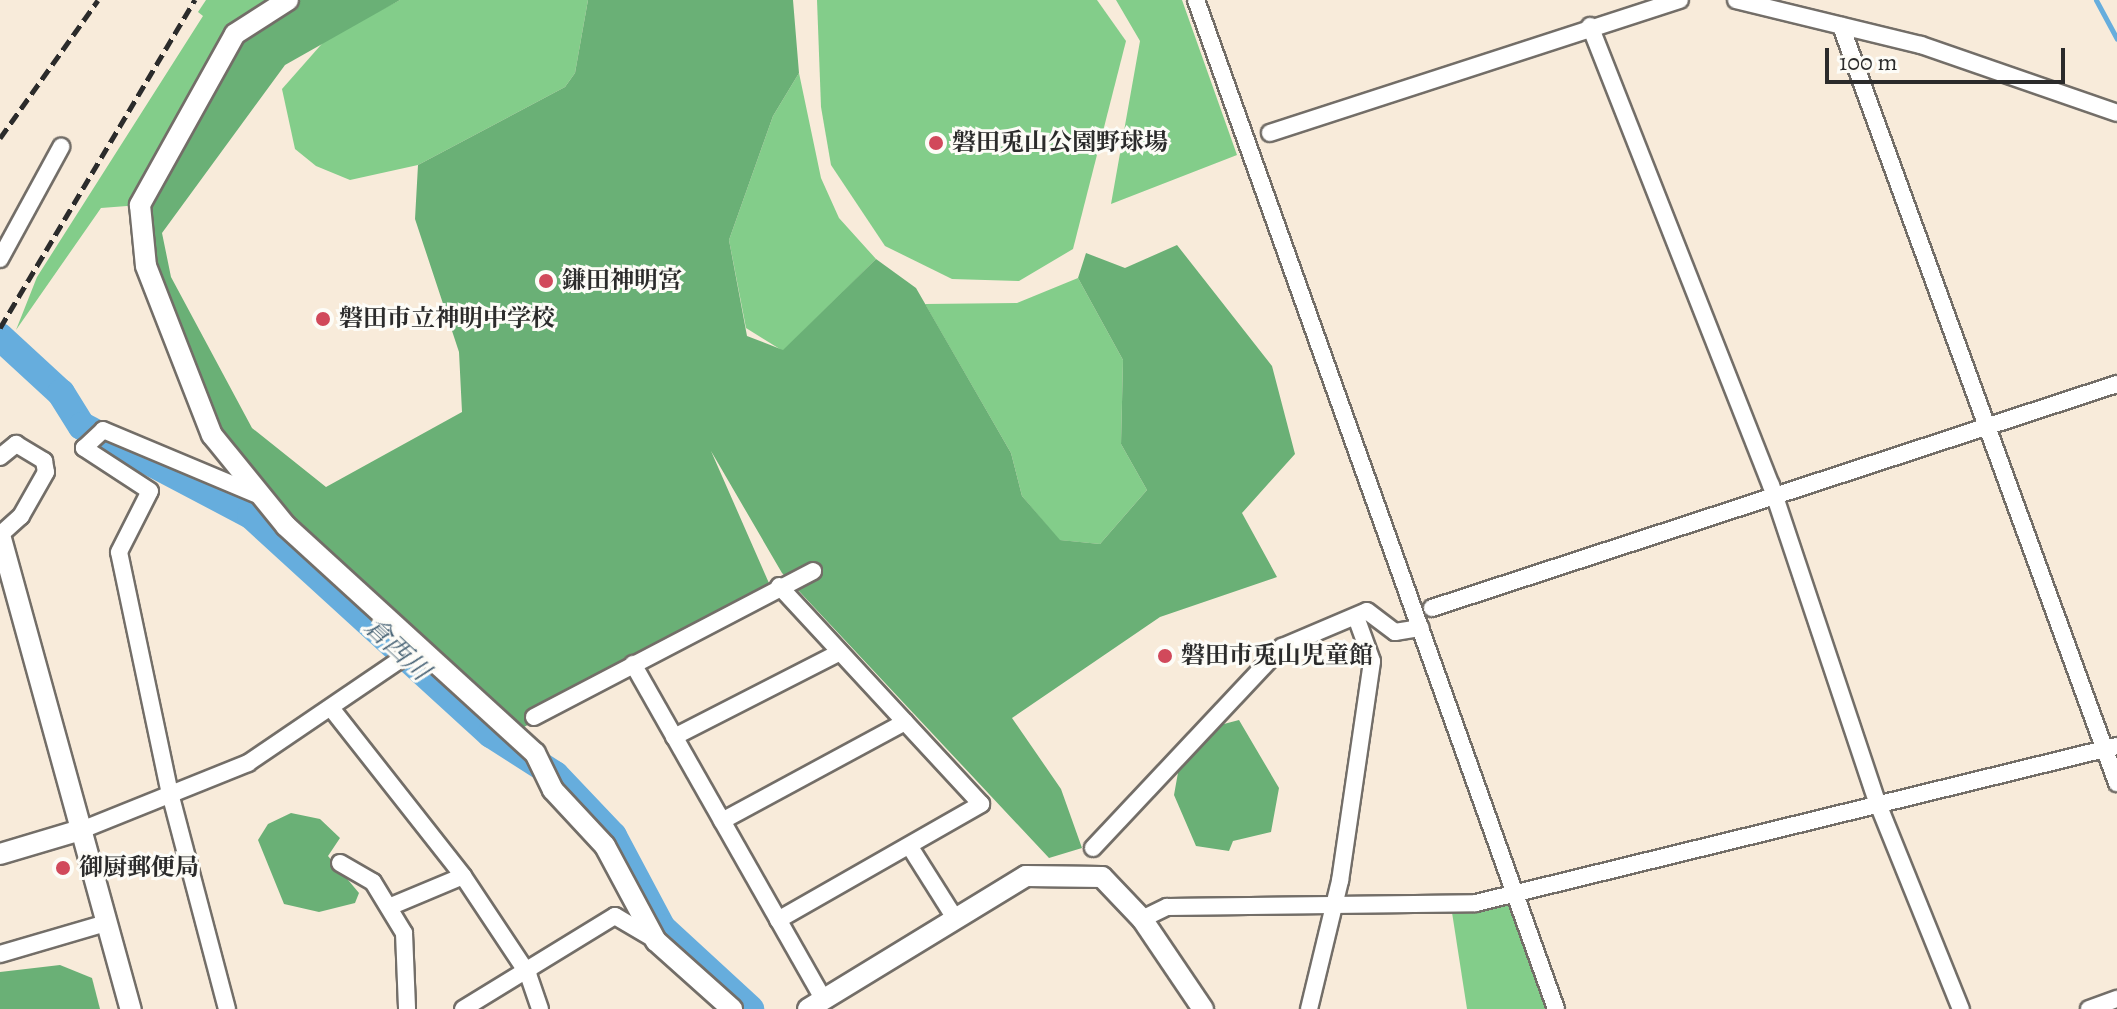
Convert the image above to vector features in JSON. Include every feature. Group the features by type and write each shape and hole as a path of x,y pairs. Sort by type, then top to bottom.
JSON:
{"street":[{"path":"288,0 235,34 140,205 146,266 212,435 255,494 417,648 535,753 553,790 605,846 656,941"},
{"path":"1196,0 1556,1009"},
{"path":"1270,133 1590,26 1680,0"},
{"path":"1736,0 1921,45 2117,113"},
{"path":"1590,26 1775,497 1878,804 1961,1009"},
{"path":"1841,26 1985,427 2111,748 2117,783"},
{"path":"0,259 61,147"},
{"path":"1432,608 2117,384"},
{"path":"227,1009 170,794 119,552 150,491 84,448 103,430 255,494"},
{"path":"0,457 16,444 44,461 46,472 21,516 0,535 84,829 106,923 131,1009"},
{"path":"534,717 779,586 813,571"},
{"path":"778,920 981,804 779,586"},
{"path":"1093,848 1282,647 1367,611 1395,632 1421,628"},
{"path":"1309,1009 1330,908 1372,661 1356,617"},
{"path":"0,854 84,829 248,763 417,648"},
{"path":"674,737 840,652"},
{"path":"633,664 778,920 816,1004 953,915 1026,876 1102,877 1142,919 1203,1009"},
{"path":"331,708 463,876 528,974 540,1009"},
{"path":"722,821 905,722"},
{"path":"1142,919 1167,907 1425,908 1515,894 2111,748"},
{"path":"910,847 953,915"},
{"path":"340,863 373,882 389,907 408,950 407,1009"},
{"path":"389,907 463,876"},
{"path":"463,1009 528,974 615,916 656,941 732,1009"},
{"path":"0,954 106,923"},
{"path":"2089,1009 2117,999"}],"green space":[{"path":"206,0 275,0 242,28 225,27 235,34 140,205 101,208 16,330 37,277 203,16 198,12"},
{"path":"293,0 400,0 285,65 162,233 171,277 252,428 326,487 462,412 459,352 415,219 418,165 565,87 575,73 588,0 793,0 799,73 773,116 729,240 747,336 783,350 876,259 916,288 1011,453 1022,496 1060,540 1100,544 1147,490 1121,444 1123,360 1078,278 1086,253 1125,268 1177,245 1272,366 1295,454 1242,513 1277,577 1160,617 1012,718 1061,789 1082,848 1049,858 782,573 711,451 772,590 524,727 236,465 159,298 140,213 222,56"},
{"path":"400,0 588,0 575,73 565,87 418,165 350,180 316,166 295,149 282,89 327,38"},
{"path":"817,0 1097,0 1126,41 1073,249 1019,281 952,279 885,246 831,165 821,107"},
{"path":"1116,0 1182,0 1237,155 1111,204 1140,41"},
{"path":"799,73 821,178 839,218 876,259 783,351 746,328 729,240 773,116"},
{"path":"1078,278 1123,360 1121,444 1147,490 1100,544 1059,540 1022,496 1011,453 925,304 1017,303"},
{"path":"1239,720 1279,788 1271,832 1233,841 1229,851 1196,846 1174,795 1179,767 1205,729"},
{"path":"291,813 320,819 340,838 328,856 359,893 355,903 319,912 284,904 258,840 268,824"},
{"path":"1505,898 1553,1009 1467,1009 1451,906"},
{"path":"60,965 92,978 100,1009 0,1009 0,972"}],"waterway":[{"path":"2096,0 2117,39"},
{"name":"倉西川","path":"0,337 61,393 82,426 251,515 491,734 555,775 613,836 662,928 750,1009"}],"railway":[{"path":"0,138 98,0"},
{"path":"0,328 195,0"}],"place":[{"name":"磐田兎山公園野球場","path":"936,143"},
{"name":"鎌田神明宮","path":"546,281"},
{"name":"磐田市立神明中学校","path":"323,319"},
{"name":"磐田市兎山児童館","path":"1165,656"},
{"name":"御厨郵便局","path":"63,868"}]}
